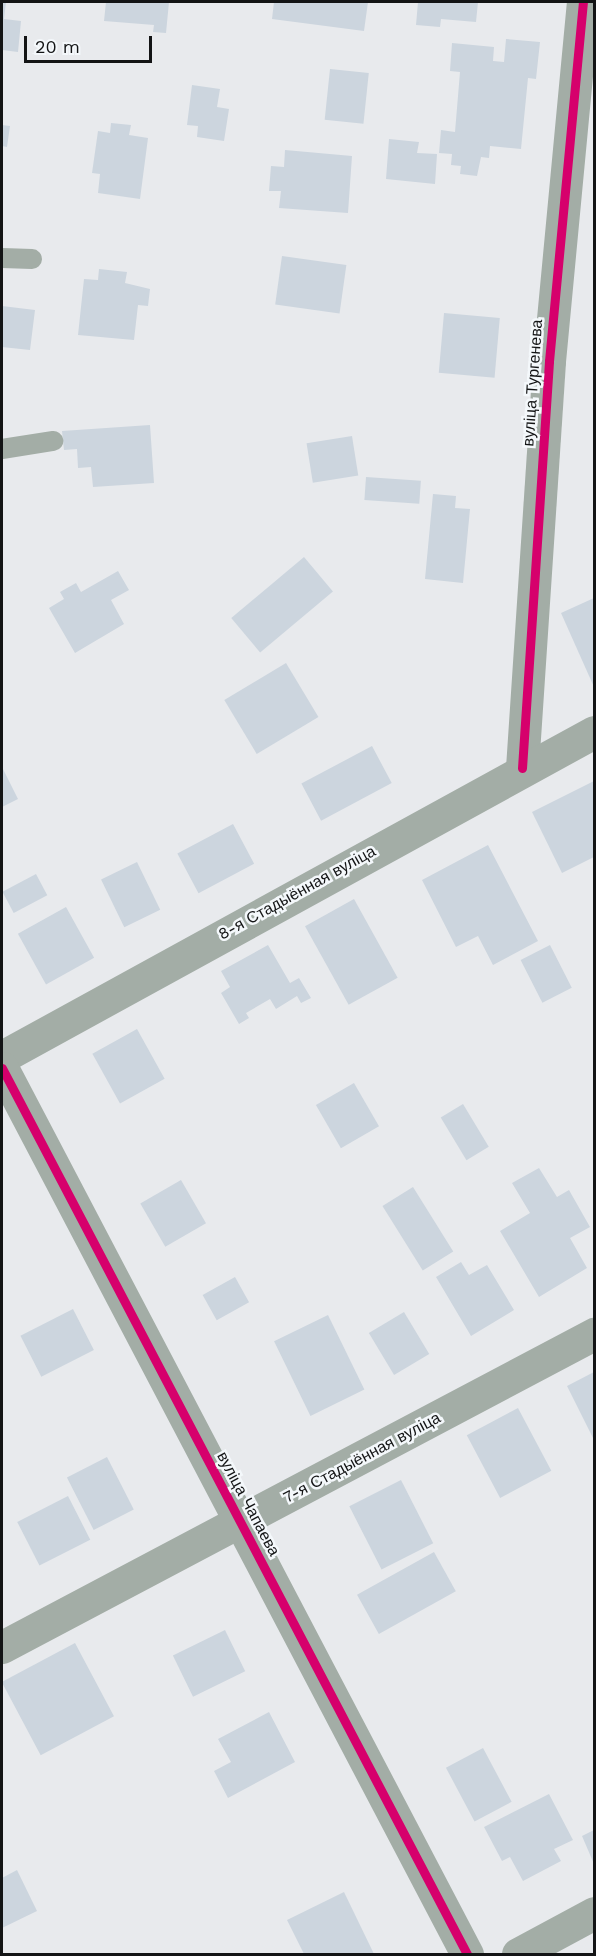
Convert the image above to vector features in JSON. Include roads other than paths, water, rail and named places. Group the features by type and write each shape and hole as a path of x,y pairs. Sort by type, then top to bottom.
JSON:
{"street":[{"name":"вуліца Тургенева","path":"522,768 549,361 583,2"},
{"name":"8-я Стадыённая вуліца","path":"2,1057 522,768 594,732"},
{"name":"вуліца Чапаева","path":"2,1068 467,1954"},
{"name":"7-я Стадыённая вуліца","path":"2,1647 241,1523 594,1334"},
{"path":"518,1954 594,1913"}],"lane":[{"path":"2,258 32,259"},
{"path":"2,449 53,441"}]}
